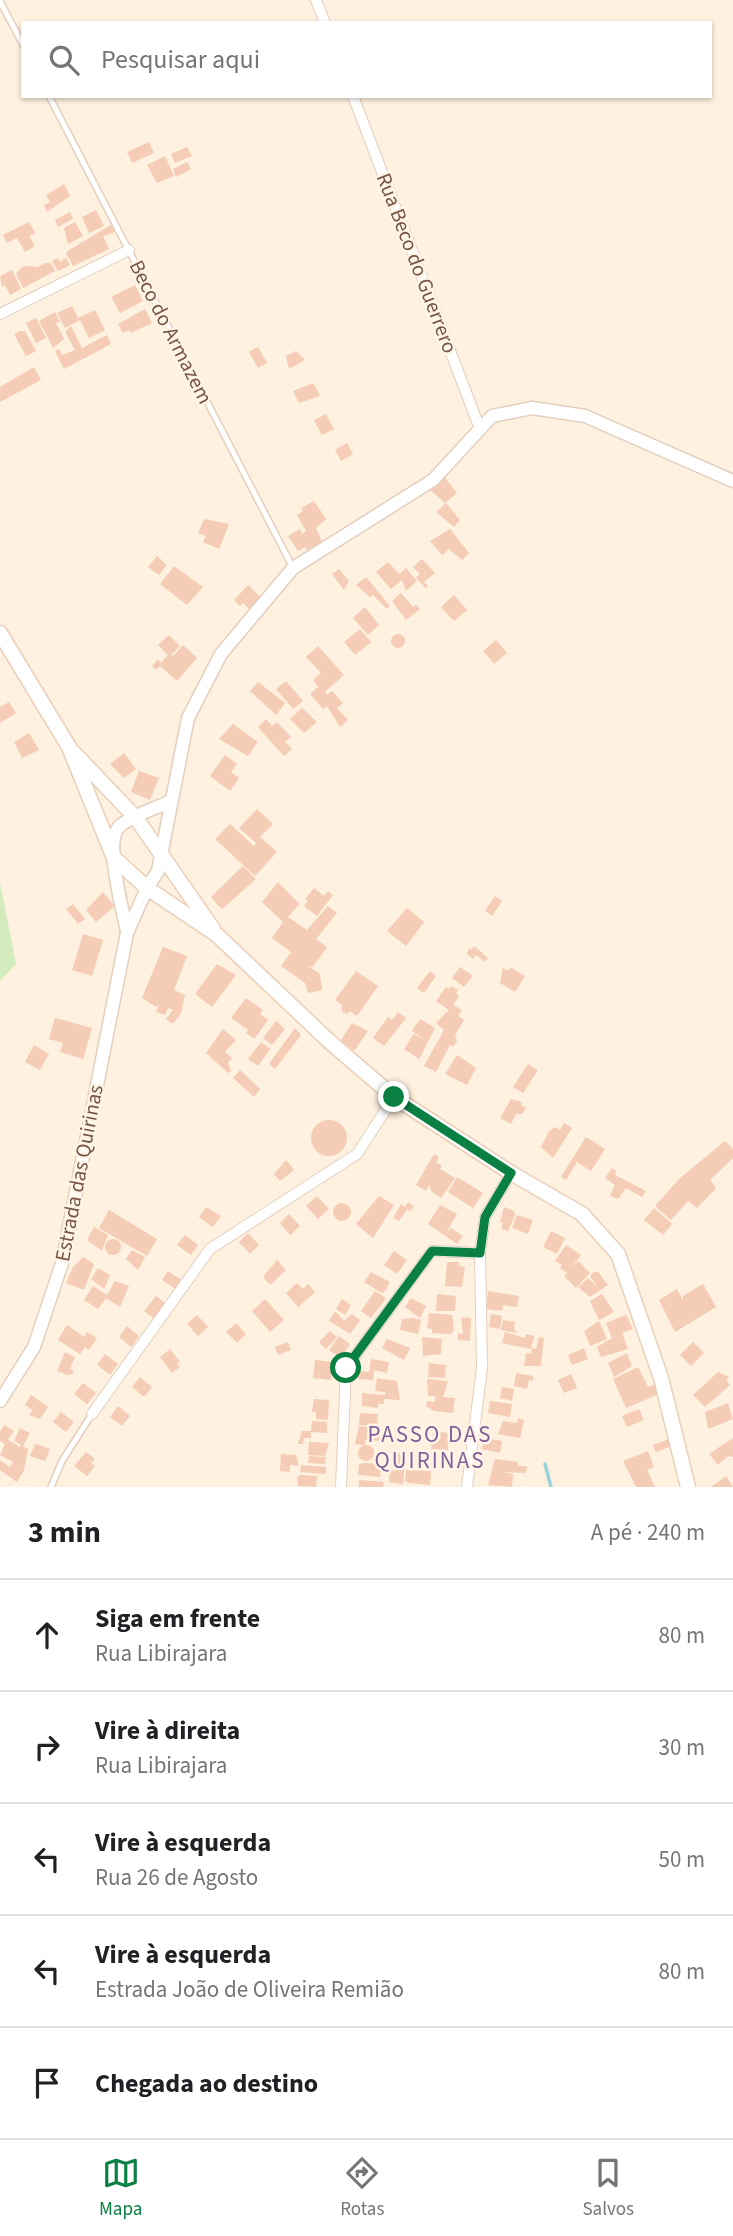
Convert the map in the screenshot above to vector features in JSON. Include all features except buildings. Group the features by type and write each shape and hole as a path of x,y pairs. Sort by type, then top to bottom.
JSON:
{"main road":[{"path":"0,633 69,747 114,858 146,888 217,935 331,1043 394,1097 511,1173 582,1214 618,1254 661,1378 688,1487"},
{"path":"69,747 136,818 217,935"}],"street":[{"path":"316,0 324,21"},
{"name":"Rua Beco do Guerrero","path":"354,98 480,429"},
{"path":"0,314 129,250"},
{"name":"Estrada das Quirinas","path":"0,1401 34,1347 62,1263 127,933 146,888 158,870 169,802 188,718 221,654 293,568 433,480 492,416 532,408 585,416 733,481"},
{"path":"136,818 169,802"},
{"name":"Estrada das Quirinas","path":"127,933 114,858 114,835 122,824 136,818"},
{"path":"92,1414 210,1249 357,1154 394,1097"},
{"path":"467,1487 482,1368 480,1253 485,1217 511,1173"},
{"path":"341,1487 346,1368 432,1251 480,1253"}],"lane":[{"path":"0,1 21,41"},
{"name":"Beco do Armazem","path":"50,98 293,568"},
{"path":"51,1487 62,1461 92,1414"}],"green space":[{"path":"0,883 16,964 0,981"}],"waterway":[{"path":"545,1464 551,1487"}],"district":[{"name":"PASSO DAS QUIRINAS","path":"430,1447"}],"route":[{"path":"346,1368 432,1251 480,1253 485,1217 511,1173 394,1097"}]}
